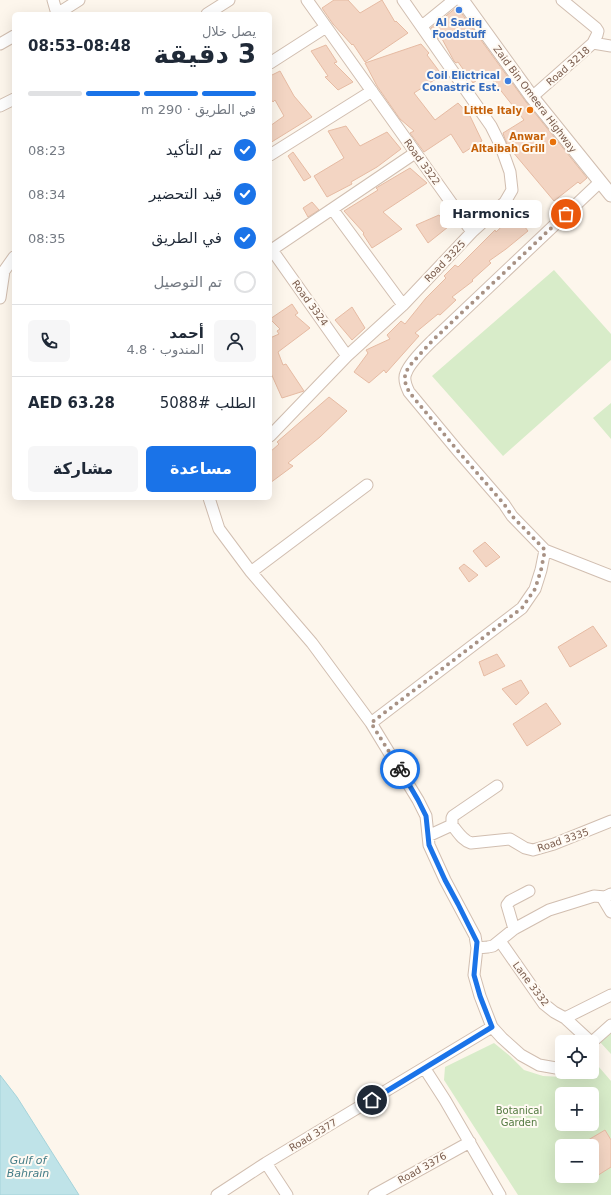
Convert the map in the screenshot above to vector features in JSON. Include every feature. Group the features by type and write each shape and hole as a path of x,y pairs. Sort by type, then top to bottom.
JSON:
{"street":[{"path":"53,0 56,12"},
{"path":"60,12 79,0"},
{"path":"210,12 229,0"},
{"name":"Road 3322","path":"307,0 472,232"},
{"name":"Road 3325","path":"272,431 403,304 472,232 505,202 512,190 510,172 500,144 491,126 404,0"},
{"path":"422,26 454,0"},
{"name":"Zaid Bin Omeera Highway","path":"462,0 532,97 611,195"},
{"name":"Road 3218","path":"532,97 594,43 597,35 596,28 566,1"},
{"path":"272,62 326,27"},
{"path":"0,44 12,37"},
{"path":"594,43 611,46"},
{"path":"272,155 372,91"},
{"path":"0,106 12,100"},
{"name":"Road 3324","path":"272,250 415,153"},
{"path":"600,182 433,340 405,373 405,382 409,392 504,504 512,516 545,550 611,576"},
{"path":"333,210 403,304"},
{"name":"Road 3324","path":"272,252 348,356"},
{"path":"0,298 4,271 12,260"},
{"path":"251,572 367,484"},
{"path":"210,500 214,518 219,528 251,572 312,643 371,723 421,806 426,816 429,845 445,880 475,936 477,948 474,975 492,1027 521,1055 539,1065 555,1068"},
{"path":"214,518 216,500"},
{"path":"371,723 522,608 535,589 545,550"},
{"path":"428,836 452,825 453,816 497,786"},
{"name":"Road 3335","path":"452,825 466,841 471,843 510,839 525,848 533,850 610,824"},
{"path":"514,929 508,905 510,902 529,891"},
{"path":"477,948 488,947 500,941 514,929 549,910 594,896 607,896 611,912"},
{"name":"Lane 3332","path":"500,941 544,1004 565,1018 583,1035"},
{"path":"565,1018 611,995"},
{"path":"599,1035 611,1025"},
{"name":"Road 3377","path":"217,1195 266,1163 425,1069 492,1027"},
{"path":"425,1069 445,1100 500,1195"},
{"name":"Road 3376","path":"374,1195 470,1142"},
{"path":"266,1163 288,1195"}],"green space":[{"path":"554,270 611,334 611,360 503,456 432,376"},
{"path":"611,403 611,439 593,418"},
{"path":"611,1030 611,1054 600,1042"},
{"name":"Botanical Garden","path":"494,1043 524,1070 543,1076 555,1077 555,1079 599,1079 599,1067 611,1081 611,1195 518,1195 444,1080 445,1067"}],"water":[{"name":"Gulf of Bahrain","path":"0,1075 17,1097 79,1195 0,1195"}],"building":[{"path":"334,0 348,0 360,13 382,0 395,22 396,21 408,33 365,62 353,44 352,45 333,24 322,8"},
{"path":"457,7 526,102 587,178 580,184 578,182 554,201 512,151 510,153 503,133 524,120 487,73 473,83 458,62 456,63 454,61 441,37 439,39 431,28"},
{"path":"421,44 429,53 427,55 442,75 414,93 435,120 458,103 470,116 482,141 463,153 451,134 424,152 410,133 414,131 400,119 377,86 365,63"},
{"path":"326,45 337,62 334,63 353,82 338,90 325,77 328,76 311,51"},
{"path":"280,71 294,96 312,117 272,142 272,125 284,116 275,100 273,102 272,101 272,75"},
{"path":"346,126 360,146 387,132 401,149 377,167 351,182 352,184 327,197 314,176 344,158 328,131"},
{"path":"293,152 311,177 304,181 288,156"},
{"path":"410,168 427,183 383,212 402,229 372,248 363,234 364,233 344,211 378,190 376,188"},
{"path":"312,202 319,210 308,217 303,208"},
{"path":"515,214 528,231 489,261 491,263 472,280 473,281 452,297 456,300 440,315 438,314 415,333 419,336 386,373 384,370 369,383 354,372 368,353 366,350 390,339 387,335 401,321 405,324 426,298 446,278 444,276 455,265 458,267 495,230 496,232"},
{"path":"439,215 448,227 428,243 416,225"},
{"path":"292,304 298,313 295,315 310,328 278,352 283,365 286,364 304,391 282,398 272,376 272,337 279,334 277,331 280,329 272,321 272,318"},
{"path":"352,307 365,328 352,340 335,320"},
{"path":"329,397 347,411 320,437 288,463 293,466 272,482 272,450 279,444 277,442"},
{"path":"485,542 500,557 486,567 473,551"},
{"path":"464,564 478,575 469,582 459,568"},
{"path":"593,626 607,646 570,667 558,647"},
{"path":"497,654 505,666 484,676 479,662"},
{"path":"521,680 529,693 516,705 502,689"},
{"path":"546,703 561,724 527,746 513,724"},
{"path":"605,1130 611,1140 611,1167 599,1175 599,1139 590,1139"}],"way so far":[{"path":"400,769 371,723 522,608 535,589 545,550 512,516 504,504 409,392 405,382 405,373 433,340 566,214"}],"place":[{"name":"Al Sadiq Foodstuff","path":"459,10"},
{"name":"Coil Elictrical Conastric Est.","path":"508,81"},
{"name":"Little Italy","path":"530,110"},
{"name":"Anwar Altaibah Grill","path":"553,142"},
{"name":"Harmonics","path":"566,214"}],"route":[{"path":"372,1100 492,1027 474,975 477,948 475,936 445,880 429,845 426,816 400,769"}]}
